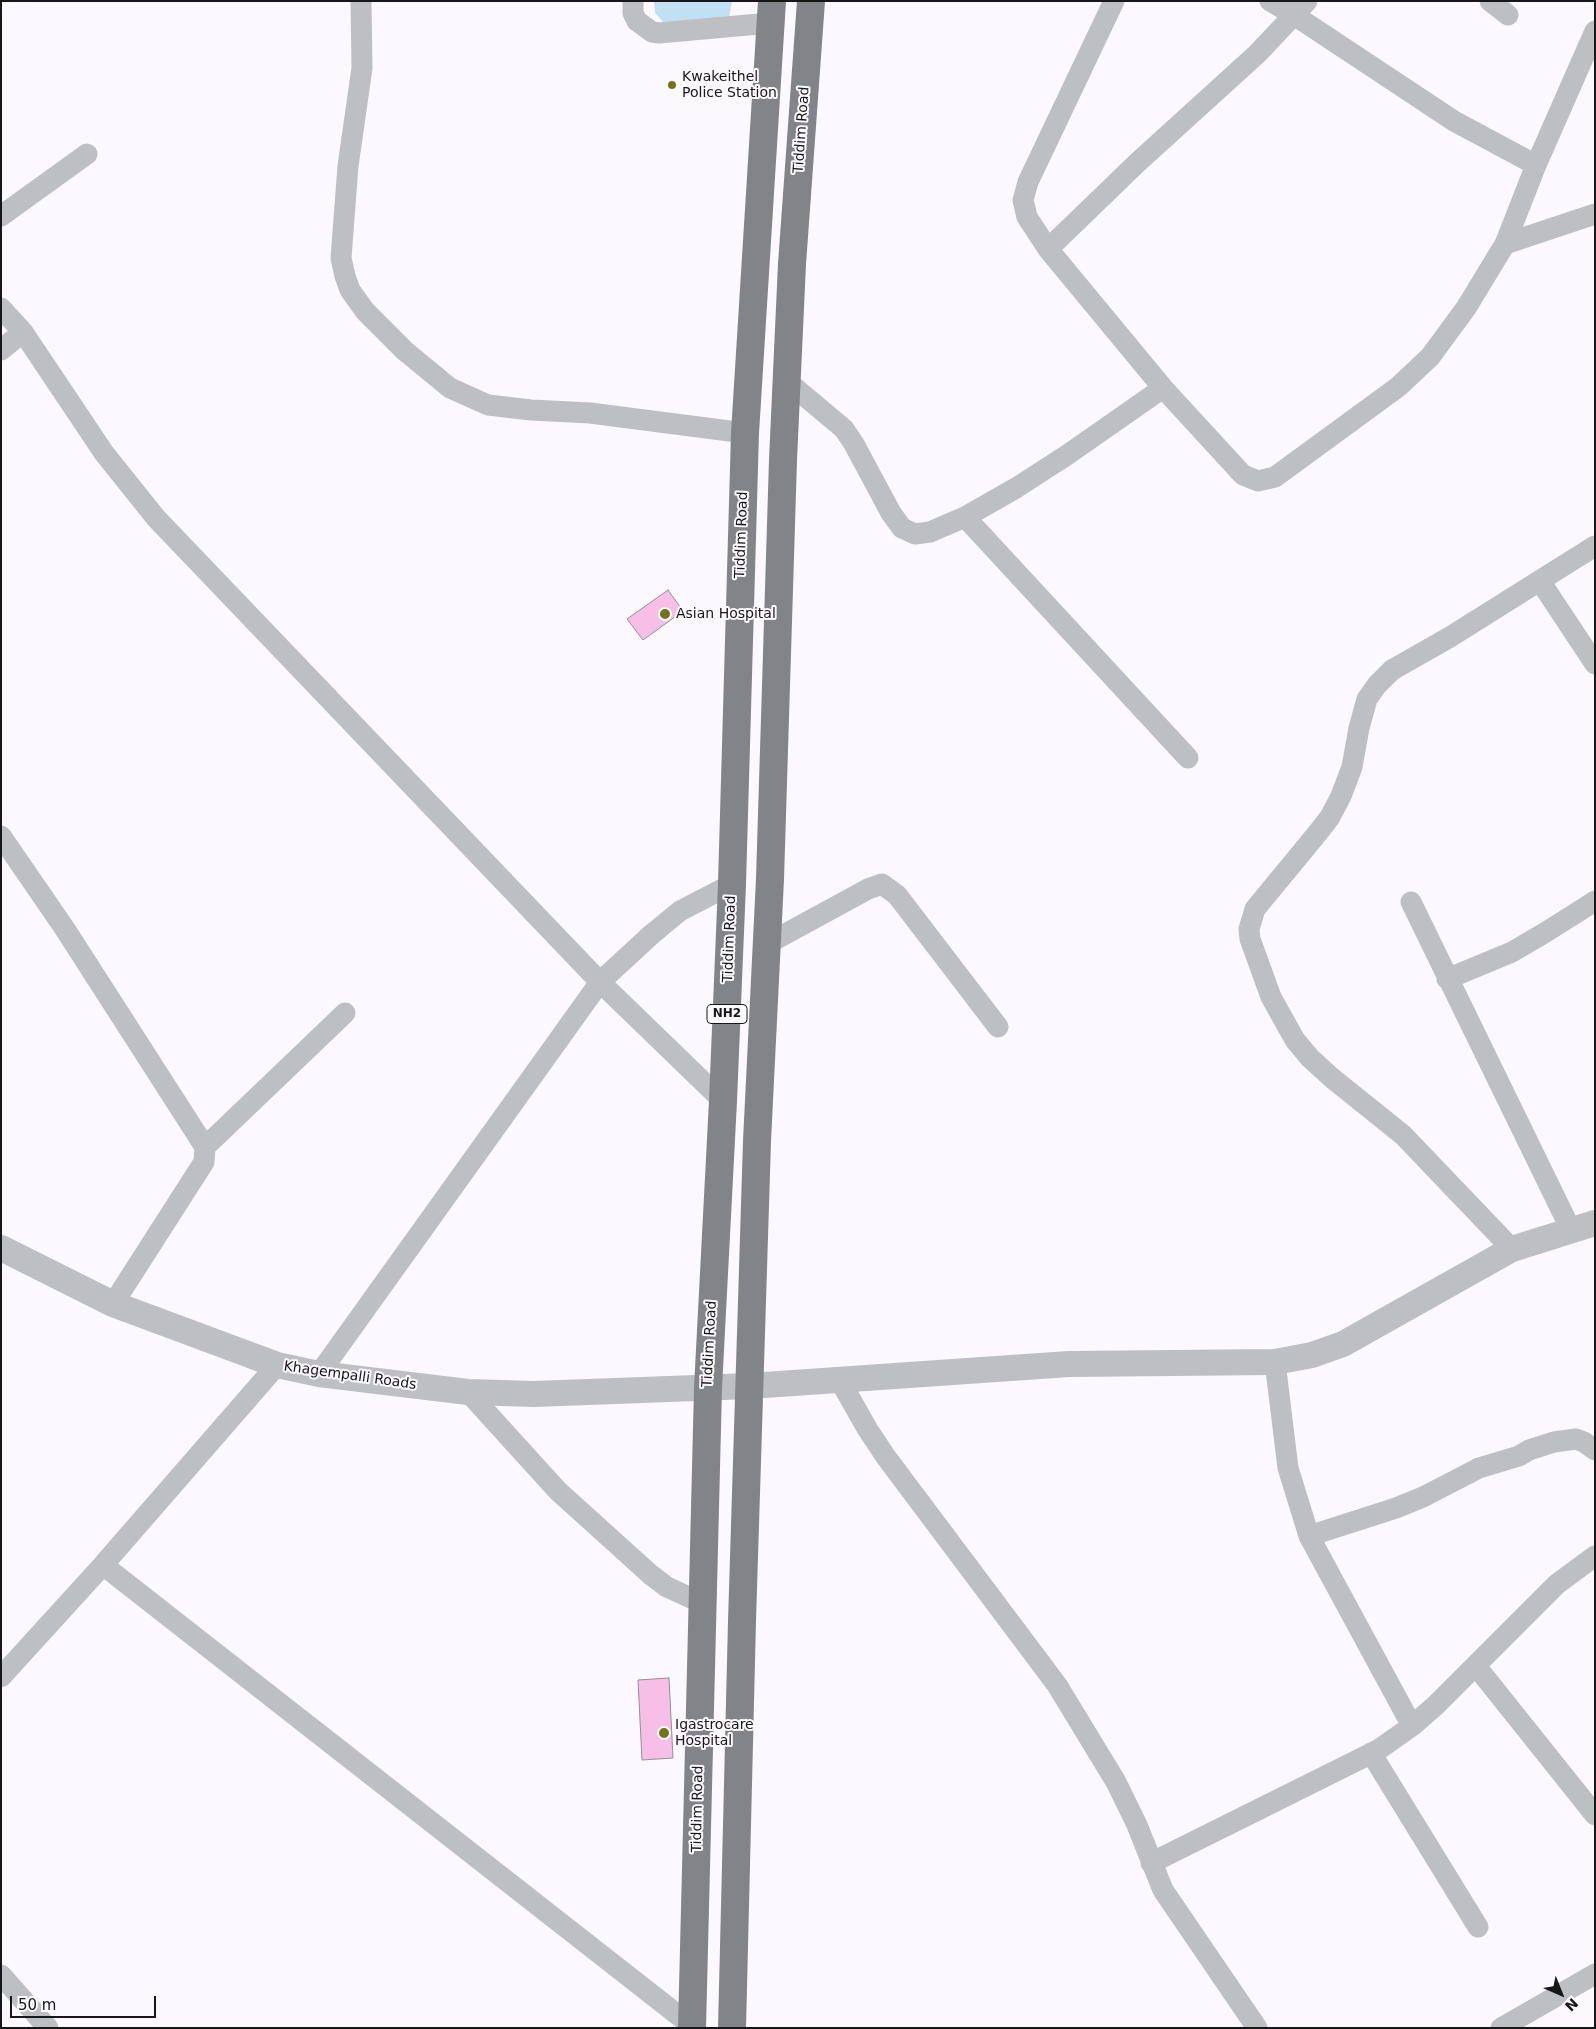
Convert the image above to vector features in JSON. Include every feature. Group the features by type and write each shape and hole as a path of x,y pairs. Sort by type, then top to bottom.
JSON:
{"highway":[{"name":"Tiddim Road","path":"732,2028 757,1141 768,944 783,470 792,264 811,1"},
{"name":"Tiddim Road","path":"692,2027 708,1388 732,884 745,434 771,12"}],"street":[{"path":"361,1 362,68 348,166 341,258 350,290 365,311 405,351 450,388 466,397 488,405 531,410 590,413 745,434"},
{"path":"633,1 633,13 638,22 652,32 659,33 771,12"},
{"path":"1114,1 1028,182 1023,200 1027,217 1048,249 1163,388 1243,474 1258,481 1275,477 1398,387 1430,357 1466,308 1505,244 1536,165 1595,31"},
{"path":"1270,1 1301,8 1454,121 1536,165"},
{"path":"1490,1 1508,15"},
{"path":"1048,249 1137,162 1257,54 1301,8"},
{"path":"1,216 87,154"},
{"path":"1505,244 1595,214"},
{"path":"1,308 23,332 104,453 156,518 600,982 723,1101"},
{"path":"1,350 23,332"},
{"path":"788,382 844,429 891,513 902,528 915,534 930,532 965,517 1016,488 1163,388"},
{"path":"965,517 1188,758"},
{"path":"1512,1250 1403,1135 1332,1078 1310,1058 1295,1040 1271,997 1250,939 1249,929 1255,909 1330,817 1341,796 1352,767 1359,728 1368,699 1377,685 1392,670 1450,637 1595,546"},
{"path":"1540,581 1595,664"},
{"path":"1,836 65,929 205,1147 204,1162 113,1304"},
{"path":"319,1374 600,982 680,911 732,884"},
{"path":"768,944 868,889 882,884 897,895 998,1027"},
{"path":"1447,979 1512,952 1595,901"},
{"path":"1411,902 1447,979 1583,1226"},
{"path":"205,1147 345,1013"},
{"name":"Khagempalli Roads","path":"1,1677 103,1566 277,1366 319,1374 468,1392 534,1394 750,1386 1069,1364 1275,1362 1312,1355 1343,1344 1512,1250 1583,1226"},
{"path":"1,1248 113,1304 277,1366"},
{"path":"1275,1362 1288,1468 1308,1536 1412,1726"},
{"path":"840,1379 868,1430 886,1457 1057,1685 1116,1782 1137,1825 1163,1890 1257,2028"},
{"path":"468,1392 558,1491 651,1575 667,1587 702,1603"},
{"path":"1308,1536 1396,1508 1423,1497 1479,1468 1519,1456 1529,1450 1576,1439 1595,1450"},
{"path":"1151,1863 1371,1753 1412,1726 1476,1666 1557,1584 1595,1556"},
{"path":"103,1566 692,2027"},
{"path":"1476,1666 1595,1815"},
{"path":"1371,1753 1478,1927"},
{"path":"1501,2028 1595,1974"},
{"path":"1,1975 48,2028"}],"water":[{"path":"654,1 732,1 729,18 666,25 655,13"}],"building":[{"path":"668,590 683,611 643,640 627,619"},
{"path":"669,1678 673,1758 642,1760 638,1680"}],"place":[{"name":"Kwakeithel Police Station","path":"672,85"},
{"name":"Asian Hospital","path":"665,614"},
{"name":"Igastrocare Hospital","path":"664,1733"}]}
